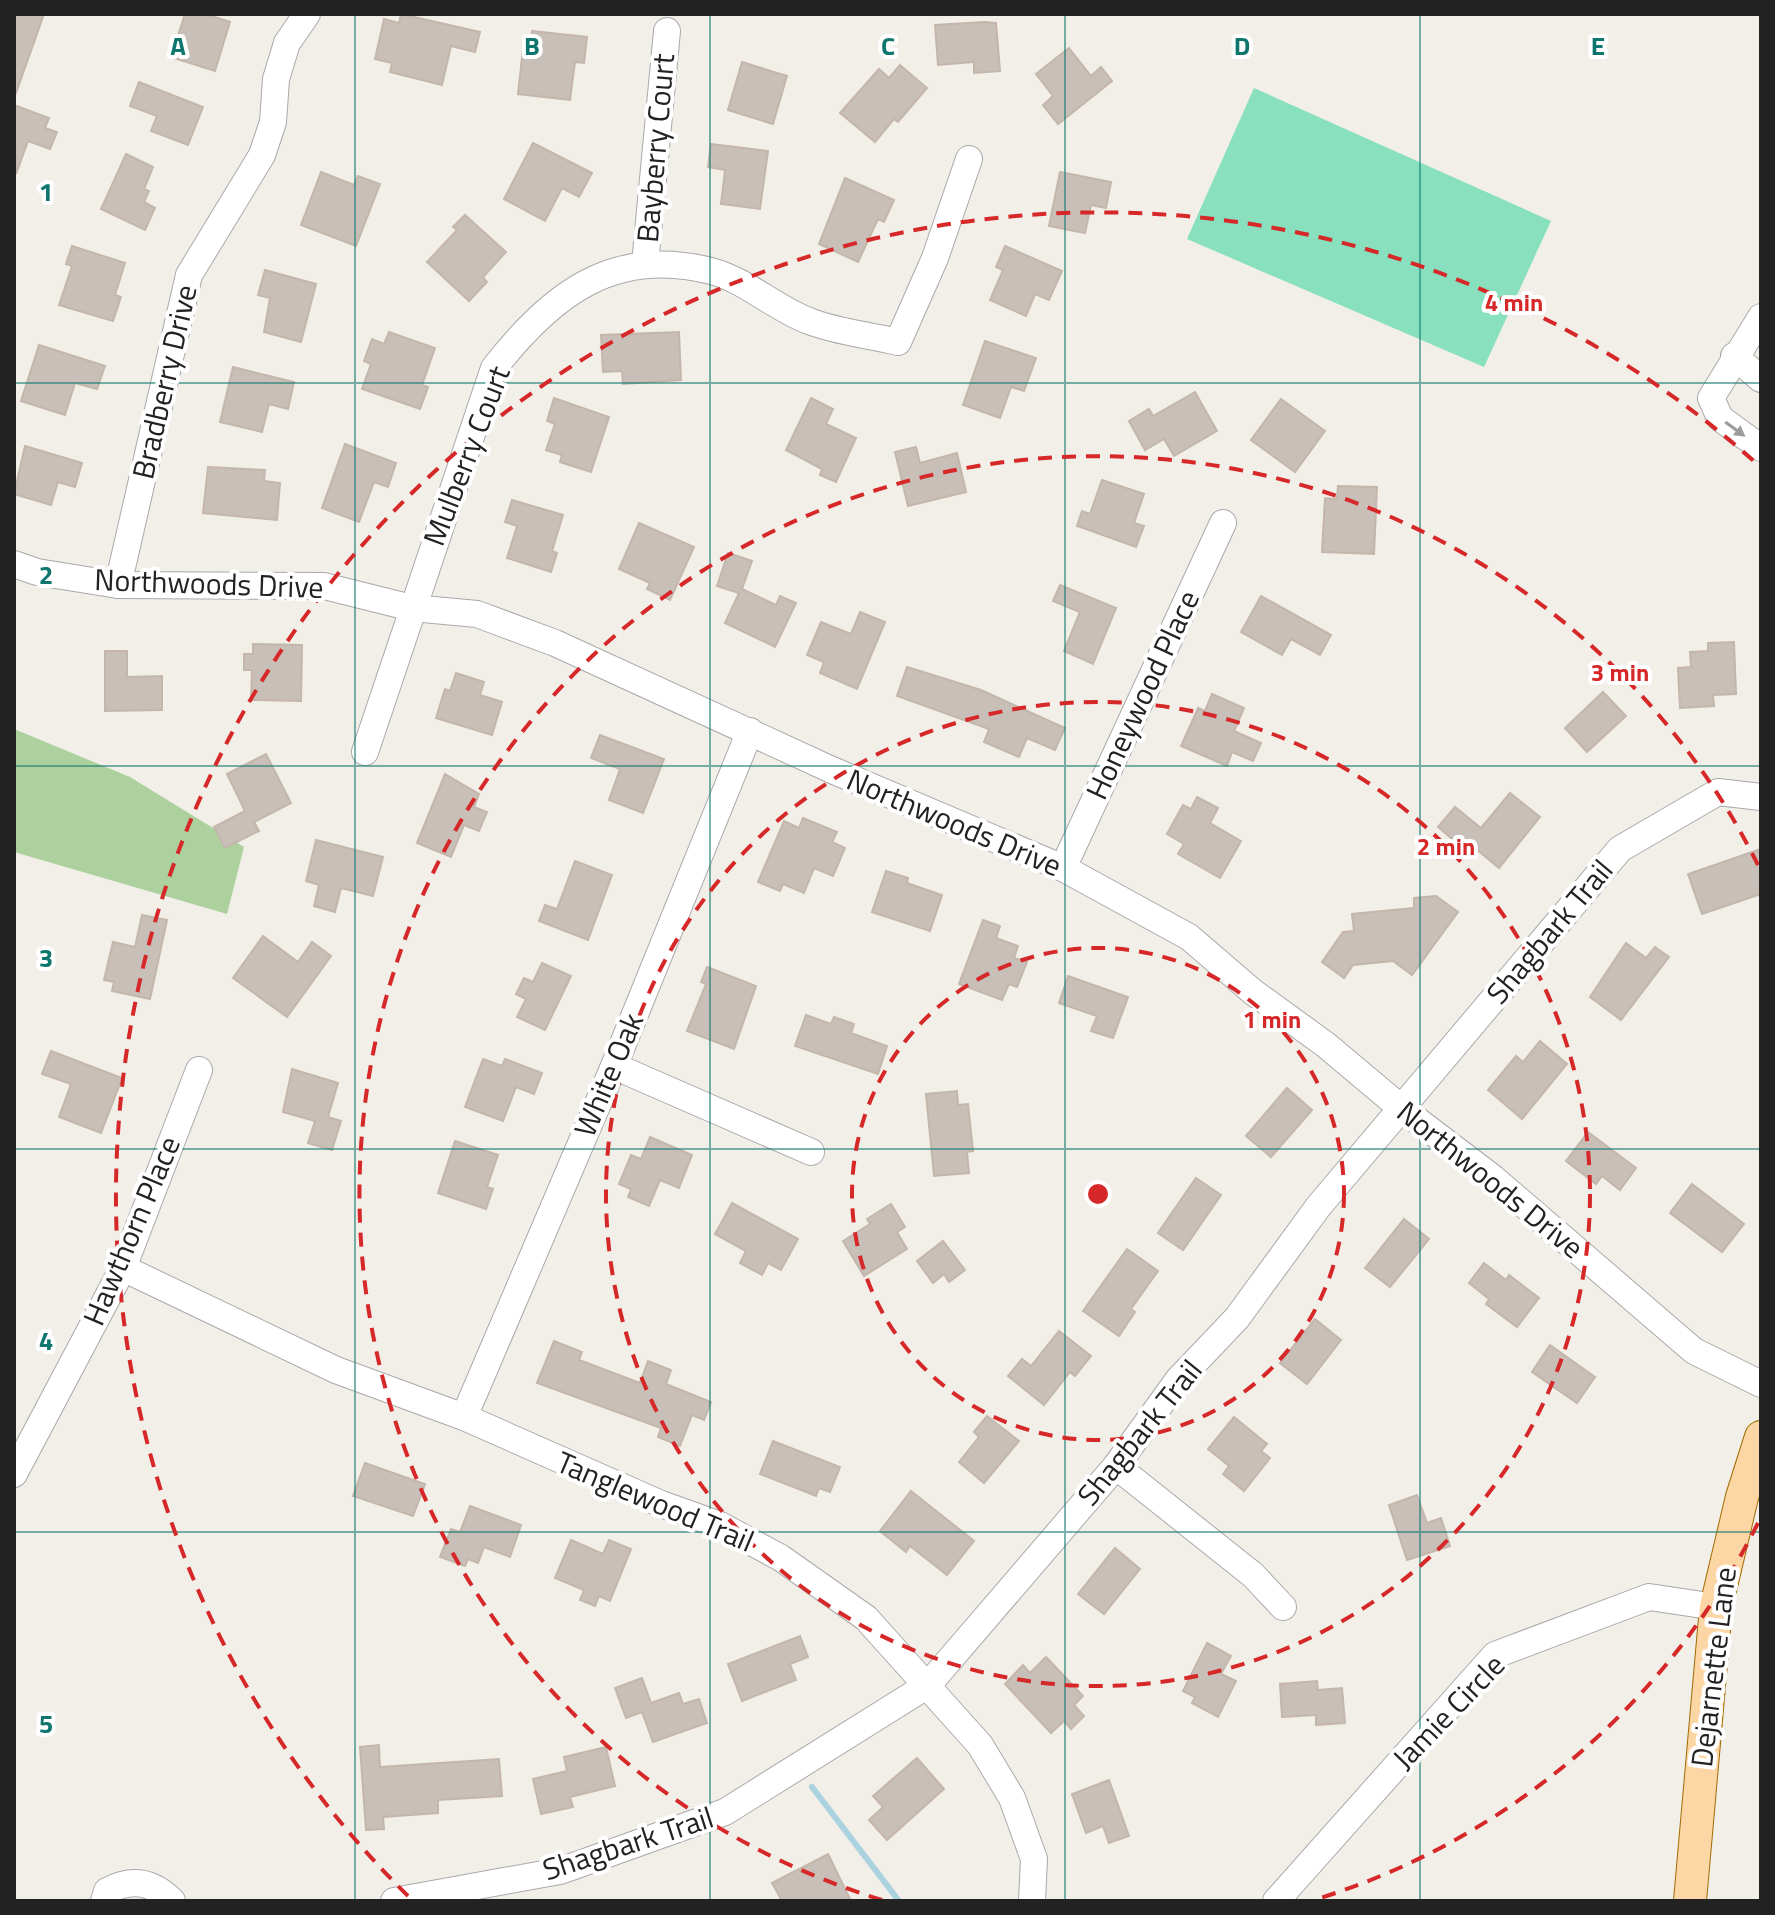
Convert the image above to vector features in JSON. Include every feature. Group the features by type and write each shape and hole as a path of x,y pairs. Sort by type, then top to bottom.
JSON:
{"main road":[{"name":"Dejarnette Lane","path":"1690,1901 1716,1607 1742,1497 1761,1437"}],"street":[{"name":"Bradberry Drive","path":"118,585 189,275 262,155 273,122 276,79 287,43 307,14"},
{"name":"Bayberry Court","path":"645,264 667,31"},
{"name":"Mulberry Court","path":"365,752 494,368 526,327 579,284 645,264 713,271 809,322 898,342 935,258 969,159"},
{"path":"1761,317 1734,356 1711,398 1720,418 1761,448"},
{"path":"1734,356 1761,379"},
{"name":"Honeywood Place","path":"1063,868 1223,523"},
{"name":"Northwoods Drive","path":"14,564 37,572 118,585 215,583 324,586 412,608 477,614 555,643 832,770 1063,868 1189,937 1401,1108 1504,1186 1694,1351 1761,1384"},
{"name":"White Oak","path":"464,1417 614,1066 750,731"},
{"name":"Shagbark Trail","path":"394,1901 560,1871 725,1812 928,1685 1116,1466 1178,1380 1237,1318 1318,1207 1620,849 1718,792 1761,797"},
{"path":"614,1066 811,1152"},
{"name":"Hawthorn Place","path":"14,1474 123,1268 199,1070"},
{"name":"Tanglewood Trail","path":"123,1268 336,1370 464,1417 661,1504 720,1525 781,1558 866,1618 980,1745 1012,1798 1034,1859 1032,1901"},
{"path":"1116,1466 1253,1575 1283,1607"},
{"name":"Jamie Circle","path":"1276,1901 1495,1655 1649,1597 1716,1607"},
{"path":"104,1901 107,1891 123,1882 143,1882 172,1901"}],"green space":[{"path":"1254,88 1551,221 1484,367 1187,239"},
{"path":"14,729 130,777 244,847 227,914 14,852"}],"building":[{"path":"14,14 44,14 16,93 14,92"},
{"path":"185,14 205,14 230,22 215,71 171,57"},
{"path":"401,14 480,32 475,52 451,46 442,85 390,72 392,63 375,59 384,19 399,23"},
{"path":"996,23 1000,71 974,73 974,62 938,65 935,25"},
{"path":"532,31 587,37 584,63 575,62 570,100 518,94 523,49 530,50"},
{"path":"1069,48 1091,76 1101,67 1112,81 1058,124 1043,105 1053,96 1036,74"},
{"path":"742,62 787,76 773,124 728,110"},
{"path":"900,65 927,88 898,122 894,119 875,142 840,113 879,69 889,78"},
{"path":"139,82 203,107 188,145 151,131 157,116 130,106"},
{"path":"14,105 49,118 45,128 57,132 50,149 28,141 16,174"},
{"path":"533,143 592,173 579,197 562,188 545,221 504,199"},
{"path":"711,144 768,151 760,209 721,204 725,170 708,167"},
{"path":"126,154 153,167 144,189 149,191 144,202 155,208 145,230 101,209"},
{"path":"321,172 354,185 358,176 380,184 356,246 301,225"},
{"path":"1060,172 1111,182 1106,208 1091,205 1085,233 1049,226"},
{"path":"845,178 894,200 884,222 878,219 858,262 819,244"},
{"path":"465,215 506,252 483,277 487,282 469,301 427,262 457,230 453,227"},
{"path":"72,246 125,263 115,295 121,297 113,321 59,305 72,266 66,264"},
{"path":"1005,246 1062,271 1049,300 1035,294 1026,316 990,300 1003,270 996,267"},
{"path":"265,270 316,284 301,342 264,332 270,298 258,295"},
{"path":"389,332 435,348 422,385 428,387 420,409 362,389 371,364 364,361 372,339 384,344"},
{"path":"679,332 681,380 623,384 622,371 603,372 601,335"},
{"path":"985,341 1036,358 1024,391 1011,387 1000,418 963,405"},
{"path":"39,345 105,366 97,389 75,383 65,415 21,401"},
{"path":"233,367 294,382 288,409 269,404 262,432 220,422"},
{"path":"1195,392 1217,431 1174,456 1164,439 1145,450 1129,421 1149,409 1153,416"},
{"path":"554,398 609,417 591,472 560,462 562,455 546,450 555,424 547,421"},
{"path":"811,398 833,409 826,424 856,438 836,482 820,475 822,469 786,450"},
{"path":"1281,399 1325,431 1295,472 1251,440"},
{"path":"345,444 396,463 388,487 374,482 359,522 322,508"},
{"path":"25,446 82,463 75,487 58,482 51,505 14,494"},
{"path":"916,447 920,463 957,453 966,492 908,506 895,452"},
{"path":"208,467 265,470 264,481 280,483 277,520 203,513"},
{"path":"1102,480 1144,494 1134,523 1144,526 1136,547 1077,526 1082,511 1090,514"},
{"path":"1338,486 1377,487 1374,554 1322,552 1325,498 1337,499"},
{"path":"512,500 563,515 552,551 557,553 551,572 507,558 517,526 505,522"},
{"path":"639,523 694,547 670,600 647,589 650,583 619,569"},
{"path":"728,553 752,561 742,589 776,605 780,596 796,603 775,647 725,623 739,593 717,586"},
{"path":"1060,585 1116,608 1093,664 1064,651 1080,612 1053,601"},
{"path":"1261,596 1331,635 1320,655 1291,639 1282,655 1241,632"},
{"path":"860,612 885,622 857,689 820,673 824,662 807,655 821,622 851,634"},
{"path":"1734,642 1736,694 1713,695 1714,706 1680,708 1678,668 1691,667 1690,652 1708,651 1708,643"},
{"path":"253,644 302,645 301,701 251,700 252,670 244,670 244,654 253,654"},
{"path":"105,651 127,651 127,677 162,676 162,710 105,711"},
{"path":"907,667 981,690 1065,728 1055,750 1027,738 1019,757 984,742 989,729 897,696"},
{"path":"456,673 484,682 480,695 502,702 492,735 436,718 445,689 450,691"},
{"path":"1603,692 1626,716 1587,752 1565,728"},
{"path":"1212,694 1244,708 1234,731 1261,743 1253,761 1232,752 1227,766 1181,746 1198,708 1205,711"},
{"path":"600,735 664,759 643,813 609,800 620,769 591,758"},
{"path":"266,754 291,803 254,822 259,831 225,848 214,827 245,811 227,774"},
{"path":"445,774 479,794 474,807 487,812 479,831 464,825 451,857 417,843"},
{"path":"1510,793 1540,817 1499,868 1470,844 1465,850 1438,827 1455,807 1481,828"},
{"path":"1197,797 1218,808 1210,823 1241,841 1220,878 1178,854 1184,844 1167,834 1183,805 1191,809"},
{"path":"803,818 837,832 832,842 845,848 833,876 814,868 804,893 783,884 780,891 758,882 784,821 799,828"},
{"path":"316,840 383,857 373,896 341,888 335,912 314,906 319,885 306,881"},
{"path":"1761,849 1761,894 1702,914 1688,874"},
{"path":"575,861 612,875 588,940 539,921 545,905 557,909"},
{"path":"886,871 908,878 907,883 942,895 930,931 872,912"},
{"path":"1436,896 1458,912 1412,975 1393,961 1353,965 1344,978 1322,962 1343,932 1354,931 1352,914 1414,908 1414,898"},
{"path":"142,915 167,920 150,999 112,991 114,982 104,980 113,942 135,947"},
{"path":"983,920 1000,926 996,938 1018,946 1014,958 1027,962 1017,987 1009,984 1002,1000 959,984"},
{"path":"263,936 298,962 312,942 331,956 287,1017 233,978"},
{"path":"1626,943 1646,958 1655,947 1669,957 1621,1020 1590,997"},
{"path":"542,963 571,976 545,1030 517,1017 526,999 516,994 524,978 533,982"},
{"path":"707,967 756,986 734,1049 687,1031 706,984 701,982"},
{"path":"1068,976 1128,997 1113,1038 1091,1031 1097,1016 1059,1003"},
{"path":"806,1015 831,1024 834,1017 854,1024 851,1033 887,1046 878,1074 795,1046"},
{"path":"1540,1041 1567,1064 1522,1119 1488,1090 1516,1056 1523,1062"},
{"path":"51,1051 122,1078 101,1133 59,1117 71,1084 42,1074"},
{"path":"483,1059 502,1066 505,1059 542,1073 534,1094 516,1087 503,1121 465,1107"},
{"path":"292,1069 338,1083 328,1117 341,1121 332,1150 308,1143 315,1121 283,1112"},
{"path":"1287,1088 1312,1110 1271,1157 1246,1136"},
{"path":"957,1091 958,1105 968,1104 973,1151 967,1152 969,1173 934,1176 926,1094"},
{"path":"1588,1132 1636,1168 1620,1190 1602,1176 1596,1184 1566,1161"},
{"path":"650,1137 692,1155 679,1188 660,1180 649,1206 628,1197 631,1189 619,1184 631,1155 641,1159"},
{"path":"455,1141 498,1155 487,1187 493,1189 486,1209 438,1193"},
{"path":"1196,1178 1221,1195 1183,1250 1158,1233"},
{"path":"1692,1184 1744,1224 1722,1252 1670,1213"},
{"path":"732,1203 798,1239 781,1270 768,1263 762,1275 740,1263 746,1251 715,1234"},
{"path":"891,1204 905,1227 897,1232 907,1249 864,1276 843,1241 870,1224 867,1219"},
{"path":"1404,1219 1429,1239 1390,1287 1365,1268"},
{"path":"943,1241 965,1270 949,1282 944,1274 933,1283 917,1261"},
{"path":"1127,1249 1158,1271 1131,1309 1135,1312 1119,1336 1083,1311"},
{"path":"1484,1263 1506,1280 1509,1275 1539,1298 1517,1327 1486,1304 1489,1299 1469,1283"},
{"path":"1315,1319 1341,1340 1307,1384 1280,1363"},
{"path":"1059,1331 1091,1356 1075,1376 1070,1372 1044,1405 1008,1376 1022,1359 1031,1366"},
{"path":"554,1341 582,1352 579,1360 640,1383 648,1361 671,1370 666,1384 711,1402 704,1420 692,1415 680,1446 658,1437 661,1428 537,1383"},
{"path":"1550,1345 1595,1377 1577,1403 1532,1372"},
{"path":"987,1416 1019,1441 984,1483 959,1462 979,1437 974,1432"},
{"path":"1234,1417 1267,1444 1261,1451 1270,1458 1244,1491 1223,1474 1229,1466 1208,1449"},
{"path":"773,1441 840,1467 830,1492 819,1488 816,1496 760,1474"},
{"path":"365,1463 425,1484 413,1516 353,1496"},
{"path":"911,1491 974,1541 947,1575 910,1546 906,1552 880,1531"},
{"path":"1417,1495 1427,1523 1441,1518 1450,1546 1407,1560 1389,1505"},
{"path":"470,1506 521,1525 510,1557 484,1547 478,1563 468,1559 465,1566 440,1557 451,1529 460,1532"},
{"path":"571,1540 603,1554 609,1540 631,1549 610,1601 599,1596 595,1606 580,1600 584,1590 555,1578"},
{"path":"1115,1548 1140,1569 1104,1614 1078,1594"},
{"path":"800,1636 808,1657 790,1664 796,1680 742,1701 728,1664"},
{"path":"1207,1643 1231,1656 1221,1674 1236,1681 1218,1717 1192,1703 1195,1697 1183,1691"},
{"path":"1046,1657 1083,1696 1074,1705 1084,1716 1071,1729 1064,1721 1051,1733 1005,1684 1023,1665 1030,1673"},
{"path":"642,1678 651,1703 679,1693 683,1704 699,1699 707,1723 653,1742 642,1712 626,1718 615,1688"},
{"path":"1317,1681 1318,1690 1342,1688 1345,1723 1316,1725 1316,1715 1282,1717 1280,1684"},
{"path":"379,1745 380,1767 499,1759 502,1796 438,1800 438,1813 383,1817 384,1829 366,1830 360,1747"},
{"path":"606,1747 615,1786 570,1797 573,1807 541,1814 533,1779 567,1771 564,1757"},
{"path":"917,1758 944,1789 887,1840 869,1820 883,1807 873,1796"},
{"path":"1109,1780 1129,1836 1109,1843 1103,1826 1086,1833 1072,1794"},
{"path":"828,1854 851,1901 782,1901 772,1883"}],"waterway":[{"path":"812,1787 899,1901"}]}
